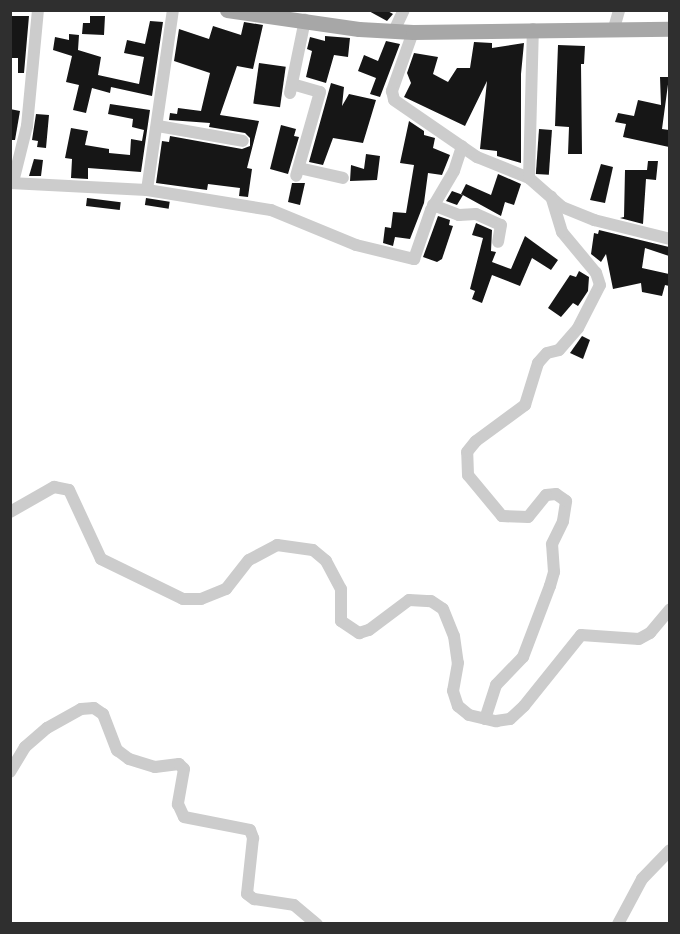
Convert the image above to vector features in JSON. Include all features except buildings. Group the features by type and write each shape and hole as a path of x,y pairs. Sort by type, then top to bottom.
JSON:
{"main road":[{"path":"227,10 308,17 413,33 533,29 669,29"}],"street":[{"path":"38,10 36,55 12,183 147,190 271,210 356,245 414,259 433,205 454,171 462,146"},
{"path":"147,190 173,10"},
{"path":"393,31 404,10"},
{"path":"614,28 619,10"},
{"path":"308,17 291,89 320,92 298,172 343,178"},
{"path":"528,178 533,29"},
{"path":"413,33 392,91 394,100 477,157 528,178 574,213 669,239"},
{"path":"158,126 243,141"},
{"path":"485,719 496,686 523,657 550,586 552,543 567,510 566,501 556,494 546,495 528,517 502,516 468,475 467,452 476,441 525,405 538,363 547,354 559,350 578,328 600,285 596,273 561,232 551,197"},
{"path":"433,205 459,215 476,214 501,225 498,242"},
{"path":"10,512 54,487 69,490 101,559 183,599 201,599 226,589 249,560 277,545 313,550 326,561 341,589 341,621 349,629 369,630 409,600 431,601 443,609 454,636 458,663 453,691 458,706 468,715 485,719 510,719 581,635 639,639 650,633 669,609"},
{"path":"10,772 25,747 47,728 81,710 94,708 103,714 117,750 129,759 156,767 179,764 183,769 178,804 184,817 250,830 253,838 247,894 254,899 294,905 317,924"},
{"path":"618,924 642,879 669,850"}]}
